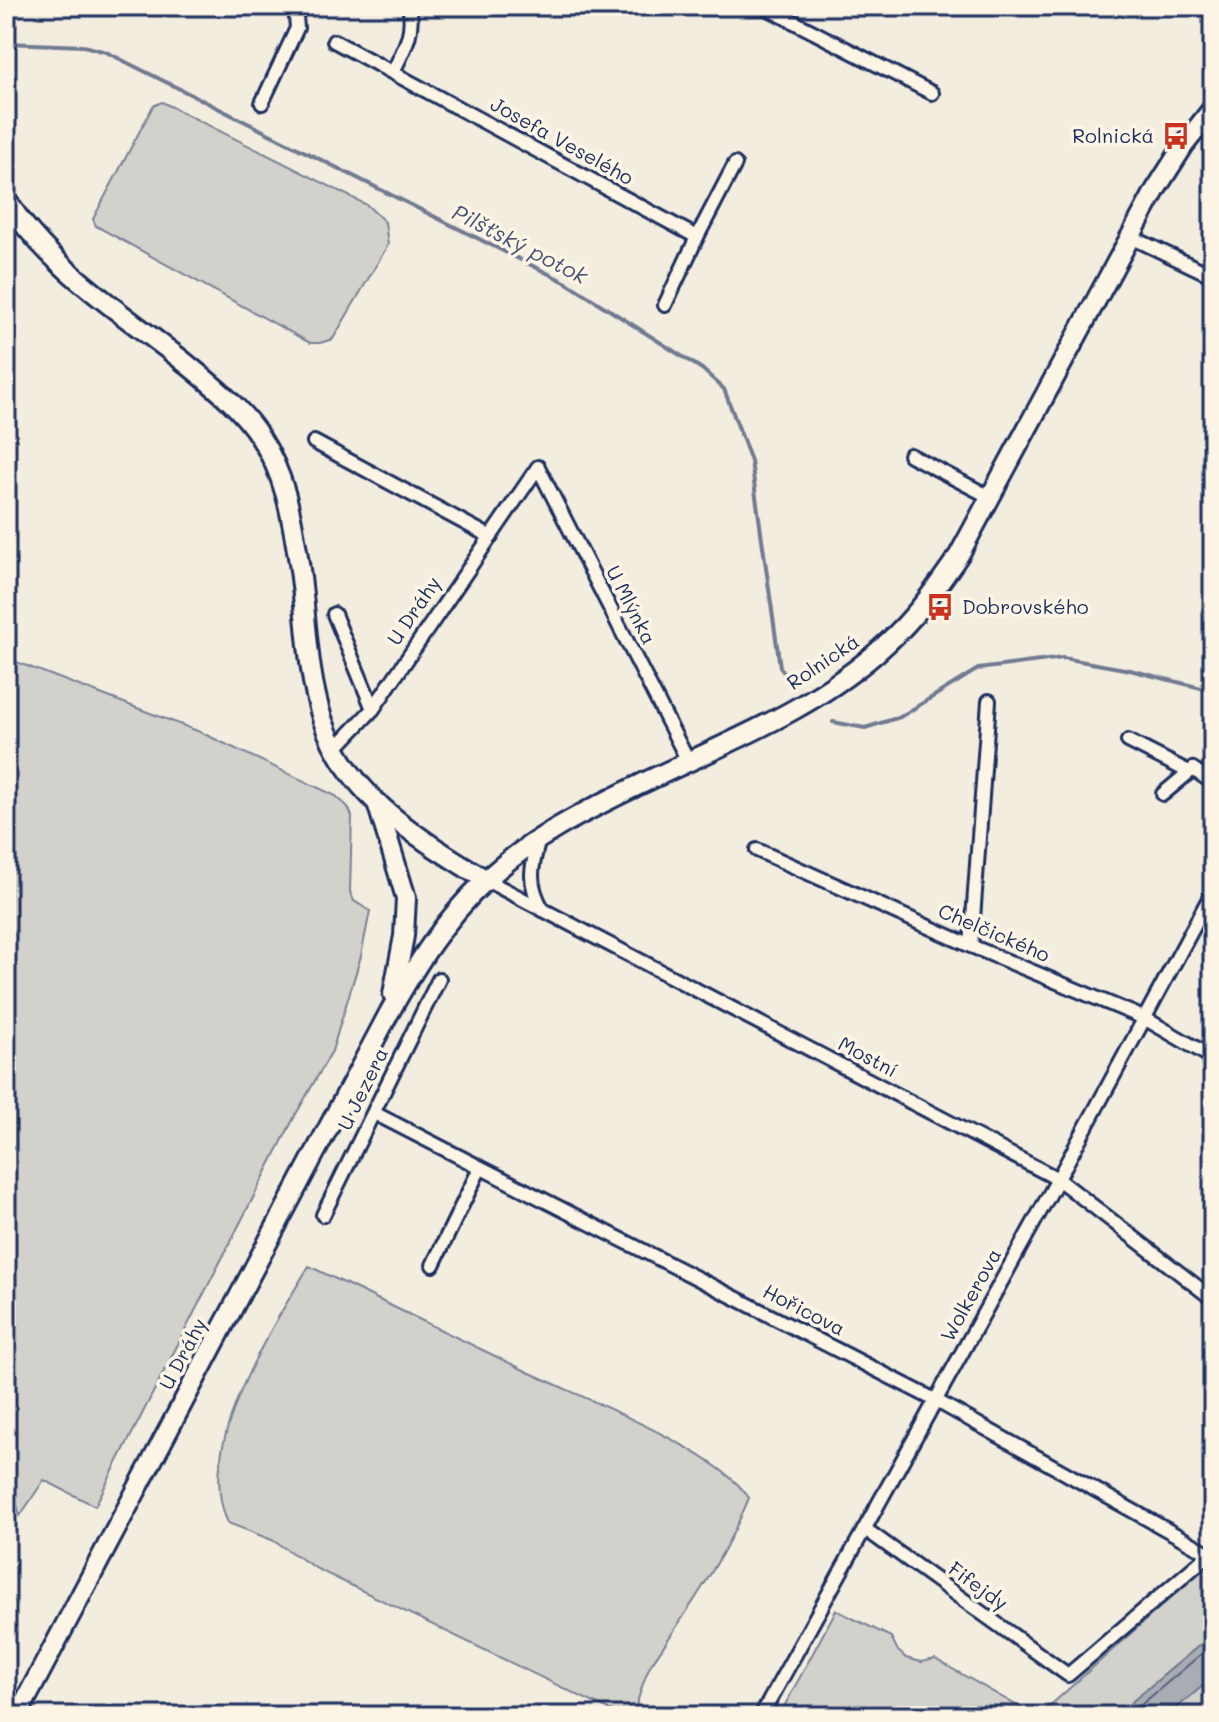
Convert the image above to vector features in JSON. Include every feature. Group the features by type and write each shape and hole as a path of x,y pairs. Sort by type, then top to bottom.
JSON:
{"street":[{"path":"262,103 297,28 295,6"},
{"path":"393,72 411,36 409,6"},
{"path":"763,6 932,93"},
{"name":"Josefa Veselého","path":"334,41 697,237"},
{"name":"Rolnická","path":"486,880 539,839 584,812 803,704 873,656 905,625 934,592 959,555 1129,236 1184,145 1213,108"},
{"path":"665,305 735,164"},
{"name":"U Dráhy","path":"6,199 36,238 60,262 215,387 260,437 281,476 287,499 306,607 314,684 322,718 335,749 378,806 486,880 447,920 408,979 17,1716"},
{"path":"1129,236 1213,276"},
{"path":"314,442 491,537"},
{"path":"910,455 990,497"},
{"name":"U Dráhy","path":"335,749 373,709 538,467"},
{"name":"U Mlýnka","path":"538,467 688,761"},
{"path":"334,614 373,709"},
{"path":"971,946 989,701"},
{"path":"1128,741 1189,772"},
{"path":"1163,794 1193,769 1213,783"},
{"name":"U Dráhy","path":"378,806 406,898 404,936 389,1013"},
{"path":"539,839 531,879 543,910"},
{"name":"Chelčického","path":"757,850 971,946 1144,1018 1213,1058"},
{"name":"Mostní","path":"486,880 1058,1179 1213,1299"},
{"name":"Wolkerova","path":"761,1716 1058,1179 1213,891"},
{"name":"U Jezera","path":"323,1215 439,979"},
{"name":"Hořicova","path":"374,1113 935,1400 1211,1553"},
{"path":"433,1265 480,1168"},
{"name":"Fifejdy","path":"865,1529 1068,1675 1211,1553"}],"shaded area":[{"path":"162,102 367,205 385,222 388,245 333,339 310,343 96,226 93,219 153,106"},
{"path":"6,658 200,732 336,796 348,807 352,816 350,892 354,901 370,911 361,956 332,1051 296,1114 95,1506 44,1480 20,1516 13,1491 6,1480"},
{"path":"309,1266 648,1427 709,1462 733,1480 749,1498 717,1563 649,1667 633,1715 621,1716 317,1569 272,1540 228,1523 220,1493 221,1460 228,1425 257,1355"},
{"path":"1213,1560 1213,1634 1115,1716 779,1716 836,1610 891,1637 898,1651 906,1658 921,1662 935,1659 1028,1712 1044,1711"},
{"path":"1213,1677 1213,1716 1167,1716"}],"water":[{"path":"1213,1634 1213,1677 1167,1716 1115,1716"}],"waterway":[{"name":"Pilšťský potok","path":"6,43 84,46 106,52 567,283 702,369 724,389 751,461 780,667 792,685"},
{"name":"Pilšťský potok","path":"833,722 865,728 900,717 978,669 1063,658 1130,670 1213,691"}],"place":[{"name":"Rolnická","path":"1176,136"},
{"name":"Dobrovského","path":"940,607"}]}
